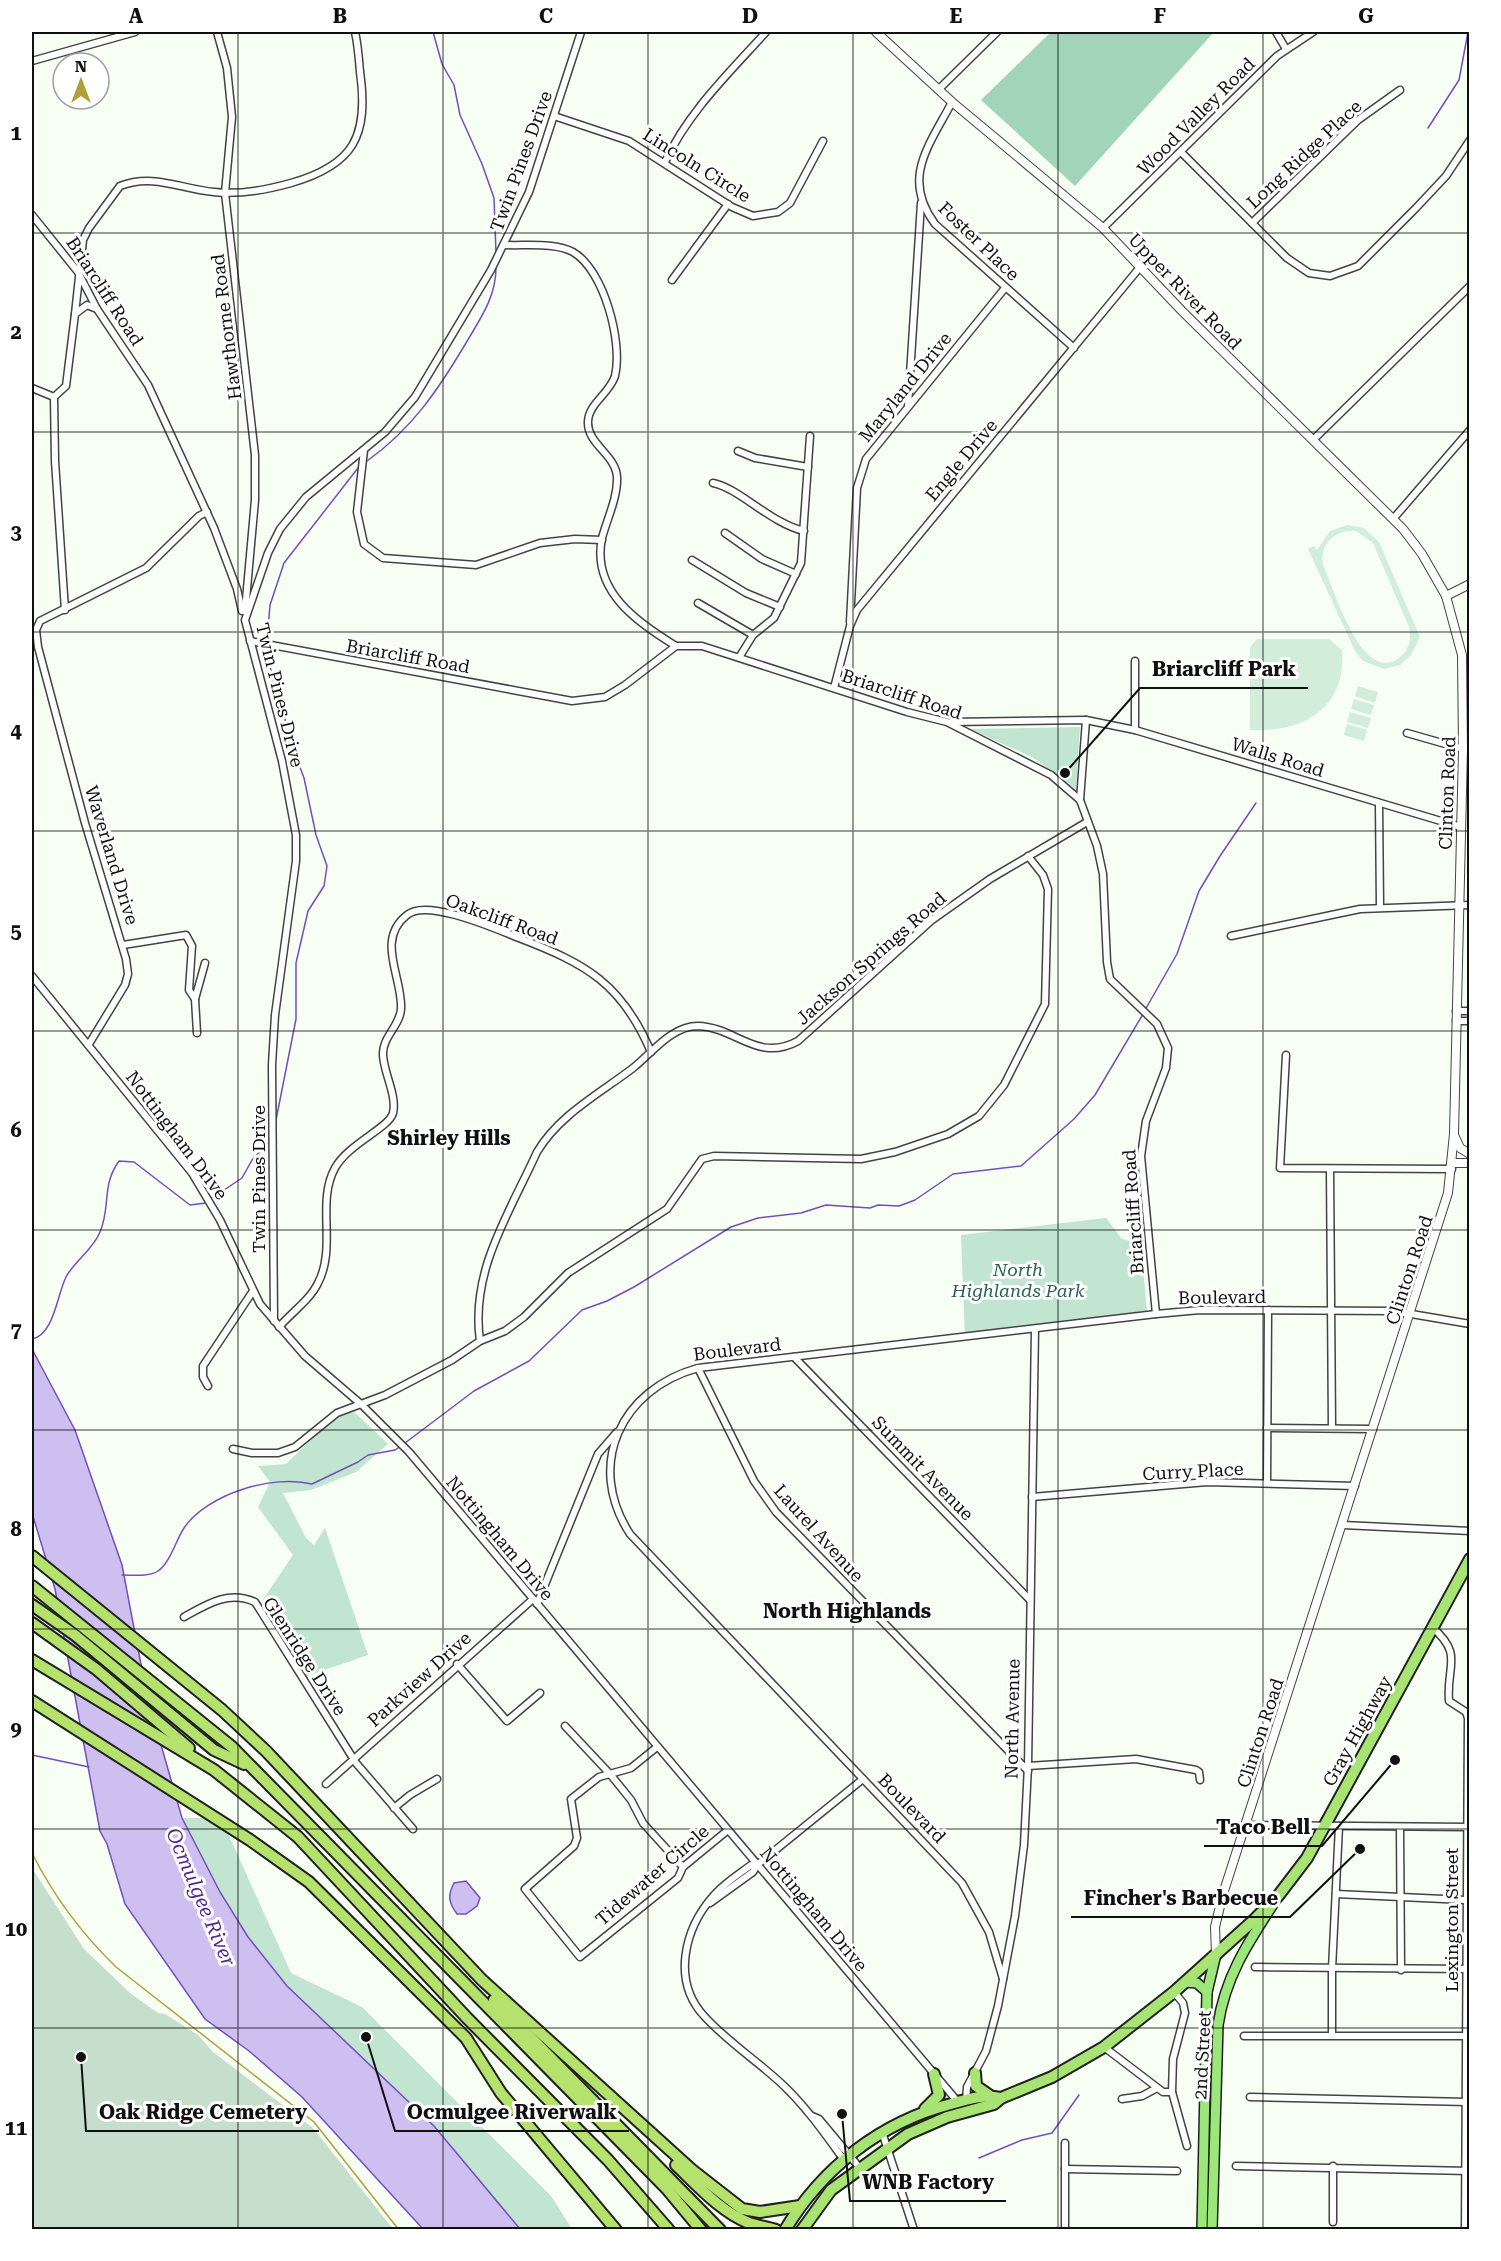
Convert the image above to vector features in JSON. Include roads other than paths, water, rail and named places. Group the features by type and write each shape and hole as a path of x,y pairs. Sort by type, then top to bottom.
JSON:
{"highway":[{"path":"32,1556 196,1689 266,1752 482,1980 640,2124 729,2201 742,2209 759,2212 800,2206"},
{"name":"Gray Highway","path":"1001,2098 1052,2077 1104,2047 1174,1992 1278,1896 1307,1858 1470,1559"},
{"path":"32,1586 223,1739 667,2189 701,2229"},
{"path":"32,1605 75,1635 214,1749 249,1767"},
{"path":"32,1623 96,1669 214,1770 298,1837 467,2018 608,2160 669,2229"},
{"path":"32,1660 214,1770"},
{"path":"32,1701 240,1833 309,1882 466,2038 501,2093 616,2229"},
{"path":"482,1980 495,2001 720,2229"},
{"path":"975,2073 976,2086 983,2094 1001,2098"},
{"path":"785,2229 800,2206 847,2158 882,2132 914,2116 938,2097 939,2092 934,2074"},
{"path":"802,2229 831,2190 887,2147 917,2129 989,2095"},
{"path":"914,2116 963,2106 994,2104 1001,2098"},
{"path":"640,2124 664,2153 712,2198 748,2223 776,2229"}],"main road":[{"name":"2nd Street","path":"1212,2229 1221,2006 1233,1968 1278,1896"},
{"name":"2nd Street","path":"1202,2229 1207,1992 1216,1954"},
{"path":"1185,1982 1197,1983 1207,1992"}],"street":[{"path":"32,61 135,32"},
{"name":"Hawthorne Road","path":"217,32 227,68 232,117 225,193 255,455 255,500 245,620"},
{"path":"65,610 55,461 54,397 66,386 80,254 86,234 120,186 153,180 225,193 257,190 306,179 331,168 348,153 361,128 364,114 355,32"},
{"name":"Twin Pines Drive","path":"276,1324 272,1065 275,1015 296,861 296,835 282,761 245,620 268,553 285,523 313,490 385,432 415,397 505,245 529,192 581,32"},
{"path":"665,162 676,140 695,114 766,32"},
{"name":"Upper River Road","path":"876,32 952,102 1103,228 1182,311 1393,519 1419,549 1446,596"},
{"path":"939,89 998,32"},
{"path":"1276,32 1286,49"},
{"name":"Wood Valley Road","path":"1103,228 1286,49 1313,32"},
{"name":"Long Ridge Place","path":"1181,152 1252,223 1358,120 1400,90"},
{"name":"Foster Place","path":"952,102 921,164 918,181 921,203 935,224 1074,348"},
{"name":"Lincoln Circle","path":"554,116 613,134 665,162 728,204 753,216 771,215 784,209 796,194 823,141"},
{"path":"1252,223 1287,258 1308,273 1330,276 1349,271 1432,193 1470,140"},
{"path":"908,406 921,203"},
{"path":"672,280 728,204"},
{"name":"Briarcliff Road","path":"32,215 78,272 97,309 148,385 207,512 237,589 245,620"},
{"path":"505,245 555,247 574,253 591,269 607,303 614,345 615,375 591,411 588,422 591,435 616,470 617,485 602,540 604,572 619,603 639,623 676,646"},
{"name":"Engle Drive","path":"834,688 850,626 857,610 1141,266"},
{"path":"1313,440 1470,286"},
{"name":"Maryland Drive","path":"850,626 860,474 873,449 1005,288"},
{"path":"75,314 87,305 97,309"},
{"path":"32,388 54,397"},
{"path":"1393,519 1470,430"},
{"path":"740,656 753,635 772,620 801,563 810,436"},
{"path":"364,450 357,521 364,544 369,550 383,558 476,565 540,543 575,539 602,540"},
{"path":"738,451 755,458 808,466"},
{"path":"713,483 726,488 776,521 804,531"},
{"name":"Waverland Drive","path":"89,1044 125,985 128,974 123,945 85,823 36,630 40,621 146,568 199,516 207,512"},
{"path":"725,533 762,559 796,574"},
{"path":"692,560 746,593 780,607"},
{"path":"1446,596 1470,584"},
{"name":"Clinton Road","path":"1216,1954 1217,1915 1446,1202 1454,1134 1463,749 1462,654 1446,596"},
{"path":"698,603 753,635"},
{"name":"Briarcliff Road","path":"250,641 572,701 605,697 625,685 676,646 702,646 947,722 1051,775 1080,800 1103,874 1108,971 1114,985 1161,1030 1166,1041 1168,1057 1146,1121 1141,1156 1156,1314"},
{"path":"1135,661 1136,730"},
{"path":"1080,800 1086,720"},
{"name":"Walls Road","path":"947,722 1086,720 1136,730 1461,827"},
{"path":"1407,733 1463,749"},
{"path":"1378,803 1380,908"},
{"name":"Jackson Springs Road","path":"480,1341 478,1301 486,1264 540,1146 557,1126 676,1032 695,1026 715,1029 758,1047 780,1049 798,1041 932,920 990,879 1087,822"},
{"path":"233,1449 252,1453 278,1453 295,1447 313,1435 337,1413 350,1407 362,1406 452,1360 480,1341 514,1325 568,1273 667,1209 702,1159 714,1156 861,1159 895,1152 948,1134 979,1116 1004,1085 1045,1004 1048,889 1043,874 1028,856"},
{"path":"1231,936 1360,909 1470,905"},
{"name":"Oakcliff Road","path":"276,1324 319,1282 328,1236 327,1189 336,1165 357,1143 388,1124 394,1111 383,1050 401,1010 391,944 400,922 407,914 423,909 444,912 519,938 574,964 613,989 626,1003 636,1018 651,1052"},
{"path":"123,945 186,935 192,946 189,990 195,999"},
{"path":"197,1033 195,999 205,963"},
{"name":"Nottingham Drive","path":"32,976 89,1044 210,1201 253,1291 276,1324 305,1356 405,1448 963,2106"},
{"path":"1456,1011 1470,1011"},
{"path":"1456,1021 1470,1021"},
{"path":"1286,1056 1280,1168 1452,1166 1470,1163"},
{"path":"1454,1134 1460,1148 1470,1154"},
{"path":"1330,1169 1332,1428"},
{"path":"208,1386 203,1377 203,1366 253,1291"},
{"name":"Boulevard","path":"1003,1979 989,1932 971,1895 949,1869 630,1534 618,1512 611,1486 611,1458 618,1431 627,1414 647,1393 671,1377 698,1368 1156,1314 1200,1310 1411,1313 1470,1324"},
{"path":"1267,1483 1268,1310"},
{"name":"North Avenue","path":"963,2106 967,2087 990,2040 1003,1979 1024,1845 1028,1768 1035,1329"},
{"name":"Summit Avenue","path":"794,1357 1030,1600"},
{"name":"Laurel Avenue","path":"698,1368 754,1482 776,1512 1028,1768"},
{"path":"1267,1428 1373,1429"},
{"path":"535,1601 598,1454 618,1431"},
{"name":"Curry Place","path":"1032,1497 1207,1482 1355,1486"},
{"path":"1343,1525 1470,1531"},
{"name":"Glenridge Drive","path":"184,1617 232,1596 255,1602 314,1699 355,1758 356,1763 413,1829"},
{"name":"Parkview Drive","path":"326,1784 457,1664 535,1601"},
{"name":"Lexington Street","path":"1432,1627 1450,1645 1449,1701 1466,1712 1468,1718 1465,1900 1468,1969 1468,2102 1465,2229"},
{"path":"457,1664 507,1721 540,1693"},
{"path":"1459,1709 1470,1706"},
{"path":"565,1726 610,1774 631,1800 643,1823 683,1867"},
{"name":"Tidewater Circle","path":"657,1747 631,1768 599,1777 571,1799 576,1838 574,1846 525,1889 580,1957 678,1878 683,1867 728,1830"},
{"path":"1028,1768 1136,1759 1196,1770 1199,1772 1200,1780"},
{"path":"394,1808 437,1779"},
{"path":"859,2168 847,2158 784,2086 707,2020 692,1997 685,1974 685,1950 694,1927 708,1904 720,1898 745,1878 757,1865 862,1779"},
{"path":"1246,1825 1468,1827"},
{"path":"1332,2036 1332,1968 1339,1826"},
{"path":"1400,1827 1401,1970"},
{"path":"1336,1893 1465,1900"},
{"path":"1255,1967 1468,1969"},
{"path":"1174,1992 1183,2003 1185,2013 1173,2059 1172,2092 1187,2146"},
{"path":"1244,2036 1468,2036"},
{"path":"1104,2047 1163,2092 1172,2092"},
{"path":"1122,2099 1142,2096 1157,2088"},
{"path":"1250,2097 1468,2102"},
{"path":"882,2132 914,2229"},
{"path":"1065,2143 1065,2229"},
{"path":"1236,2166 1333,2166 1467,2171"},
{"path":"1333,2166 1333,2222"},
{"path":"1065,2169 1177,2171"}],"water":[{"name":"Ocmulgee River","path":"32,1349 75,1430 122,1565 147,1696 182,1818 220,1892 248,1937 287,1986 434,2126 520,2229 423,2229 302,2097 249,2051 205,2019 125,1904 107,1844 100,1831 55,1589 32,1513"},
{"path":"466,1881 480,1898 477,1906 466,1914 457,1914 451,1903 450,1892 454,1883"}],"waterway":[{"path":"433,32 442,64 454,85 460,115 494,198 496,253"},
{"path":"1428,128 1459,80 1468,32"},
{"path":"367,461 398,436 423,408 445,377 486,307 493,289 496,268"},
{"path":"267,641 270,605 284,563 358,468"},
{"path":"268,648 272,679 284,707 286,730 304,778 316,835 327,866 324,886 308,911 296,963 296,1019 275,1125"},
{"path":"1145,1010 1177,954 1199,891 1256,803"},
{"path":"405,1443 474,1391 529,1361 582,1310 607,1301 634,1287 731,1227 758,1218 801,1213 826,1205 870,1208 878,1205 899,1206 915,1200 953,1174 1021,1166 1074,1119 1095,1095 1143,1014"},
{"path":"212,1198 242,1178 252,1160 268,1143"},
{"path":"32,1339 45,1330 54,1313 66,1277 89,1250 100,1232 110,1179 119,1161 134,1162 190,1205 206,1203"},
{"path":"122,1575 146,1575 158,1571 169,1557 184,1528 208,1505 224,1496 242,1489 279,1482 312,1484 368,1455 395,1450 401,1446"},
{"path":"32,1755 89,1767"},
{"path":"979,2158 1022,2140 1052,2133 1079,2095"}],"railway":[{"path":"32,1853 59,1899 103,1954 116,1967 314,2122 399,2230"}],"place":[{"name":"Briarcliff Park","path":"1065,773"},
{"name":"Taco Bell","path":"1395,1760"},
{"name":"Fincher's Barbecue","path":"1360,1849"},
{"name":"Ocmulgee Riverwalk","path":"366,2037"},
{"name":"Oak Ridge Cemetery","path":"81,2057"},
{"name":"WNB Factory","path":"842,2114"}],"district":[{"name":"Shirley Hills","path":"449,1138"},
{"name":"North Highlands","path":"847,1611"}],"park label":[{"name":"North Highlands Park","path":"1018,1279"}]}
